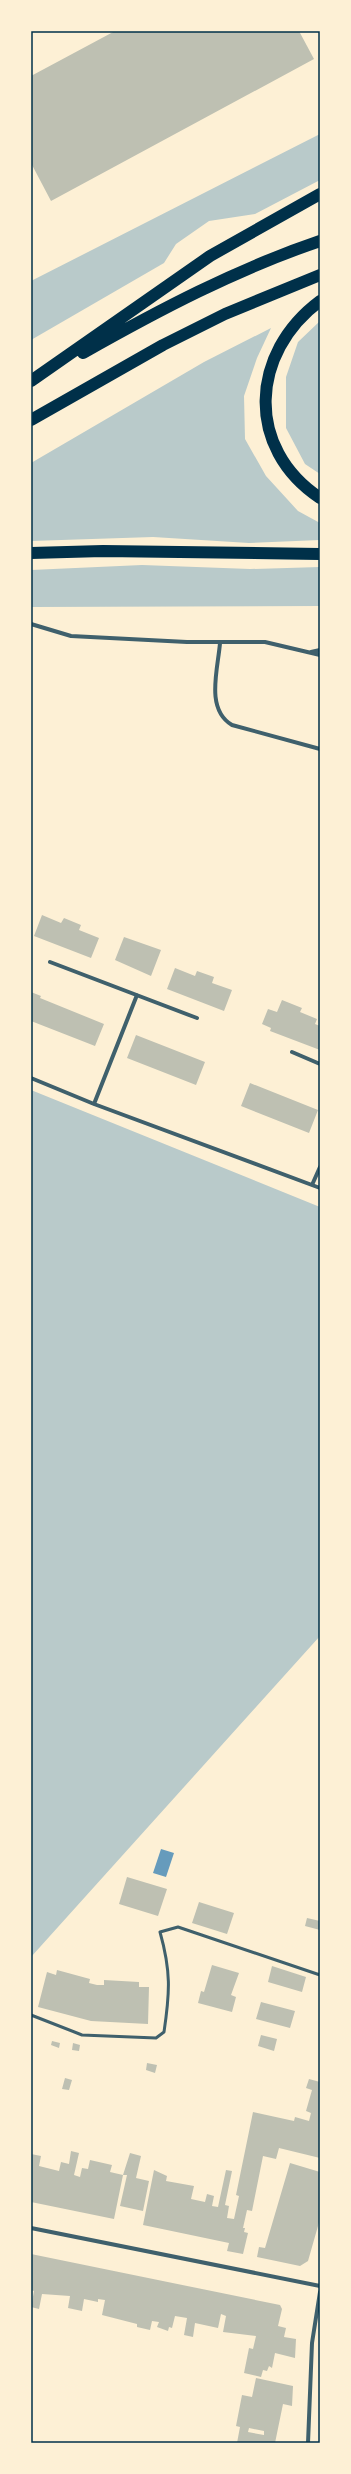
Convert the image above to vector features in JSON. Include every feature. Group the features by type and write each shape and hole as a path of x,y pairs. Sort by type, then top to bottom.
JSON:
{"highway":[{"path":"31,382 210,256 320,194"},
{"path":"31,382 169,306 268,260 320,241"},
{"path":"31,420 170,341 225,314 320,275"},
{"path":"320,301 301,316 282,339 271,365 265,402 272,439 284,464 302,485 320,498"},
{"path":"31,553 104,551 320,554"}],"street":[{"path":"31,624 71,636 220,643 265,642 320,655"},
{"path":"220,643 215,698 217,708 226,721 320,749"},
{"path":"309,652 320,650"},
{"path":"50,962 197,1018"},
{"path":"94,1104 137,995"},
{"path":"292,1052 320,1064"},
{"path":"31,1078 94,1104 320,1188"},
{"path":"312,1185 320,1167"},
{"path":"31,2228 320,2286"},
{"path":"308,2443 312,2343 320,2292"}],"lane":[{"path":"31,2015 82,2035 156,2038 164,2032 170,1990 168,1960 160,1932 178,1927 320,1975"}],"shaded area":[{"path":"320,134 320,180 255,214 209,221 176,244 164,263 31,340 31,281"},
{"path":"320,321 320,474 305,464 286,428 286,377 298,342"},
{"path":"271,328 257,358 244,396 245,439 266,476 298,511 320,523 320,540 249,543 153,537 31,541 31,463 204,362"},
{"path":"142,565 250,569 320,567 320,606 31,607 31,570"},
{"path":"31,1090 320,1207 320,1636 31,1957"}],"water":[{"path":"161,1849 174,1853 166,1877 153,1873"}],"building":[{"path":"115,31 299,31 314,59 51,201 31,163 31,76"},
{"path":"42,915 61,923 64,918 81,925 79,930 99,938 91,958 34,936"},
{"path":"124,937 161,950 151,976 115,960"},
{"path":"175,968 195,976 197,971 214,977 212,983 232,990 224,1011 167,989"},
{"path":"31,992 41,996 40,998 104,1024 95,1046 31,1021"},
{"path":"282,1000 302,1008 300,1012 317,1019 315,1024 320,1026 320,1050 270,1031 271,1028 262,1024 268,1009 277,1012"},
{"path":"136,1035 205,1062 196,1085 127,1058"},
{"path":"250,1083 318,1110 309,1133 241,1106"},
{"path":"127,1877 167,1889 158,1916 119,1904"},
{"path":"199,1902 234,1913 227,1934 192,1923"},
{"path":"307,1918 320,1921 320,1930 305,1926"},
{"path":"212,1965 239,1973 231,1995 236,1997 232,2012 198,2003 201,1991 204,1992"},
{"path":"272,1966 306,1977 302,1992 268,1982"},
{"path":"57,1970 90,1979 89,1983 97,1985 104,1985 104,1980 139,1982 139,1987 149,1987 148,2024 91,2021 38,2007 47,1972 56,1975"},
{"path":"261,2002 295,2011 290,2028 256,2019"},
{"path":"261,2035 277,2039 274,2051 258,2046"},
{"path":"52,2041 60,2043 59,2048 51,2045"},
{"path":"73,2043 80,2045 79,2051 72,2050"},
{"path":"147,2063 157,2065 155,2073 146,2070"},
{"path":"65,2078 72,2080 69,2090 62,2089"},
{"path":"309,2079 320,2082 320,2158 279,2148 276,2159 263,2156 252,2211 247,2210 243,2228 245,2228 244,2232 248,2233 243,2254 227,2251 229,2243 143,2225 154,2170 167,2176 166,2181 194,2186 191,2199 205,2202 207,2194 214,2196 212,2206 218,2207 226,2170 232,2171 225,2205 229,2206 227,2218 234,2219 239,2196 236,2195 253,2112 294,2121 295,2117 309,2121 311,2113 306,2111 312,2090 306,2088"},
{"path":"71,2151 79,2153 74,2175 80,2177 82,2168 88,2169 90,2160 112,2165 110,2172 123,2175 114,2219 31,2202 31,2154 41,2156 39,2166 59,2171 61,2162 69,2164"},
{"path":"130,2153 141,2156 136,2178 149,2181 143,2211 120,2206 127,2175 123,2175"},
{"path":"290,2163 320,2172 320,2219 308,2261 300,2266 257,2257 259,2247 265,2248"},
{"path":"31,2254 280,2305 282,2309 278,2326 286,2328 284,2337 296,2339 295,2358 275,2353 272,2368 269,2366 267,2371 263,2370 261,2377 244,2373 249,2348 253,2349 256,2336 223,2332 226,2316 221,2314 218,2328 195,2323 193,2337 184,2335 187,2318 175,2316 172,2328 169,2327 168,2331 157,2327 159,2322 152,2321 150,2330 137,2327 137,2324 102,2315 105,2300 98,2299 98,2302 84,2299 82,2311 68,2308 70,2296 42,2294 39,2309 31,2307 34,2291 31,2290"},
{"path":"256,2378 293,2386 292,2406 283,2404 275,2443 237,2443 240,2427 236,2426 242,2395 252,2397","holes":["249,2428 264,2431 264,2435 248,2432"]}]}
